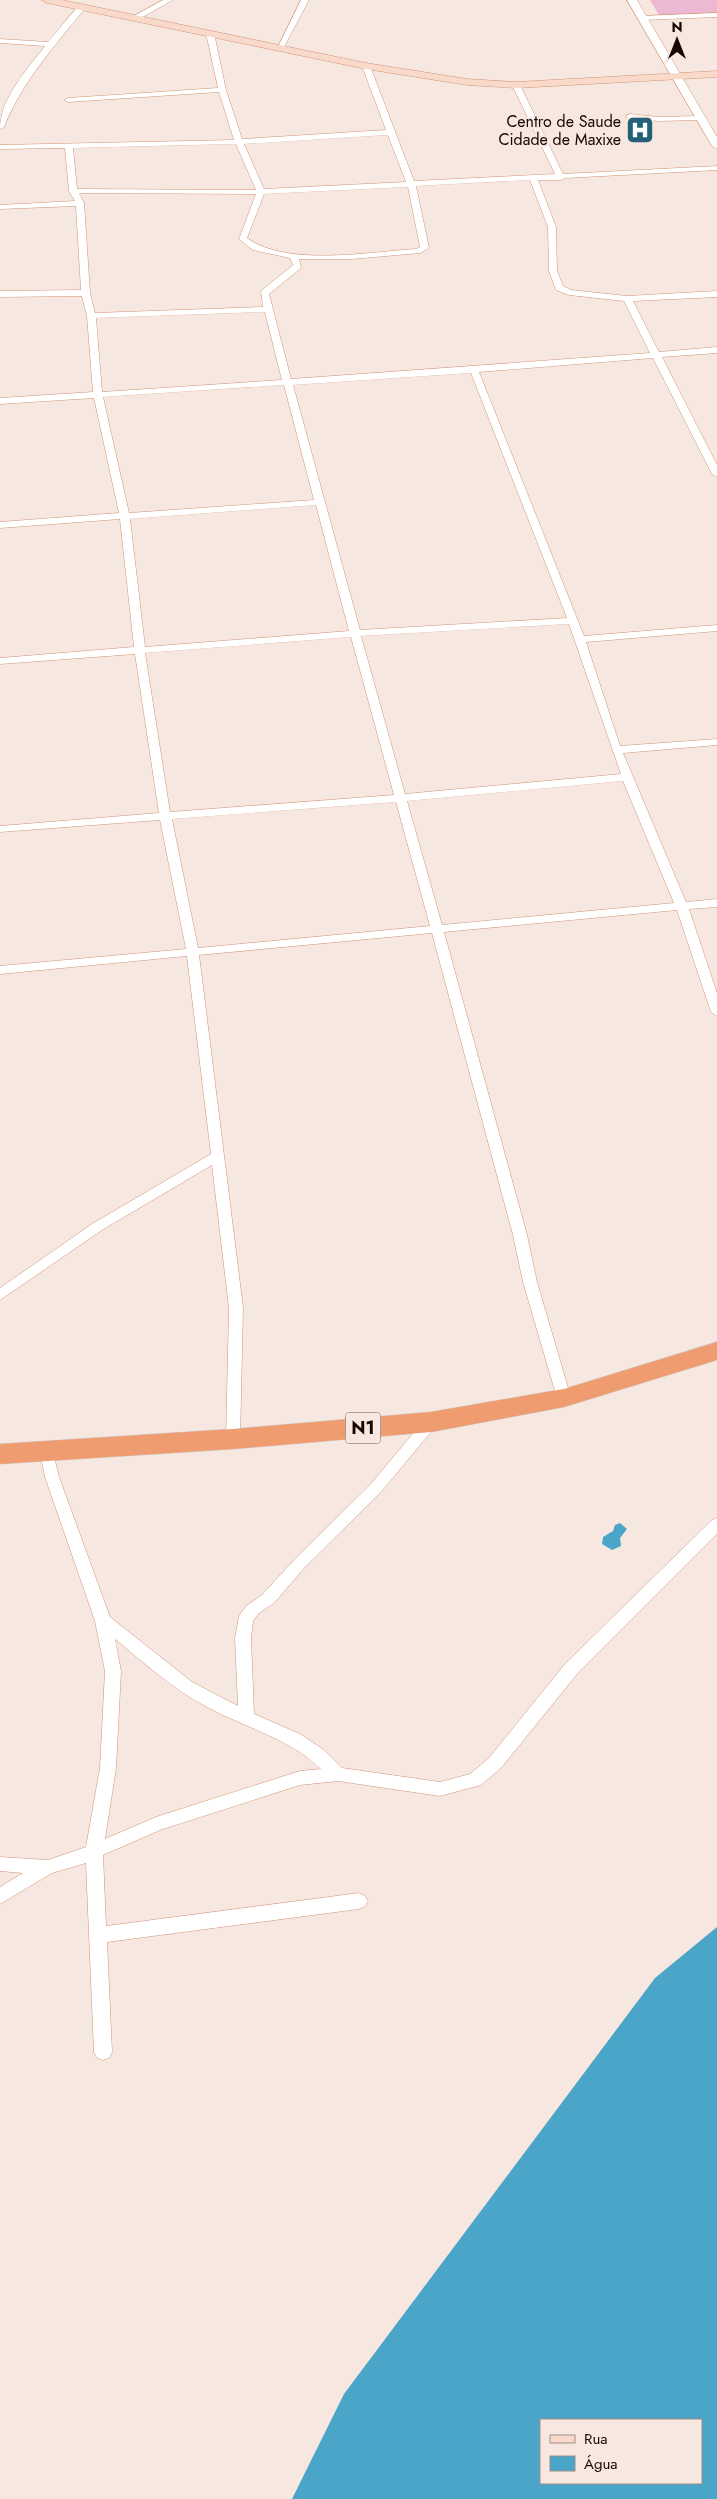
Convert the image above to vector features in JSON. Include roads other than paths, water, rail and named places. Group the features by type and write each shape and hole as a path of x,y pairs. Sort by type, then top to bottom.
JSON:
{"highway":[{"name":"N1","path":"0,1454 232,1439 431,1422 564,1398 668,1368 717,1351"}],"main road":[{"path":"47,0 366,66 453,80 516,85 717,74"}],"street":[{"path":"134,18 169,0"},
{"path":"280,47 305,0"},
{"path":"632,0 687,76 717,127"},
{"path":"641,0 646,18 675,76 717,146"},
{"path":"0,127 7,108 33,64 82,7"},
{"path":"646,18 717,15"},
{"path":"210,33 222,90 239,142 261,192 244,239 256,250 294,258 417,251 425,248 411,184 366,66"},
{"path":"0,41 50,44"},
{"path":"516,85 561,178"},
{"path":"68,100 222,90"},
{"path":"630,116 658,119 700,118"},
{"path":"0,147 239,142 391,132"},
{"path":"69,146 74,191 80,203 86,294 91,316 98,394 125,517 140,652 166,815 193,953 236,1308 232,1439"},
{"path":"74,191 261,192 561,178 717,168"},
{"path":"534,179 553,228 551,268 552,277 559,288 569,292 628,299 717,294"},
{"path":"0,207 80,203"},
{"path":"294,258 298,266 264,293 400,798 439,930 520,1235 530,1282 564,1398"},
{"path":"0,294 86,294"},
{"path":"628,299 717,474"},
{"path":"91,316 268,309"},
{"path":"0,401 474,370 717,350"},
{"path":"474,370 580,639 616,750 682,907 717,1012"},
{"path":"0,525 320,502"},
{"path":"0,661 140,652 355,634 571,620"},
{"path":"580,639 717,628"},
{"path":"616,750 717,742"},
{"path":"0,829 400,798 628,777"},
{"path":"0,970 717,903"},
{"path":"0,1294 97,1227 217,1156"},
{"path":"246,1717 245,1620 252,1610 268,1599 300,1563 375,1489 431,1422"},
{"path":"47,1452 55,1486 103,1621 113,1671 108,1768 94,1852 103,2052"},
{"path":"0,1896 48,1867 94,1852 156,1824 300,1778 338,1774 440,1789 475,1780 495,1763 571,1669 717,1524"},
{"path":"103,1621 186,1686 294,1739 318,1755 338,1774"},
{"path":"0,1864 48,1867"},
{"path":"98,1935 359,1901"}],"water":[{"path":"620,1523 627,1529 620,1538 621,1546 612,1550 602,1544 603,1537 613,1531 615,1525"},
{"path":"717,1927 717,2499 292,2499 344,2394 655,1978"}],"place":[{"name":"Centro de Saude Cidade de Maxixe","path":"640,130"}]}
